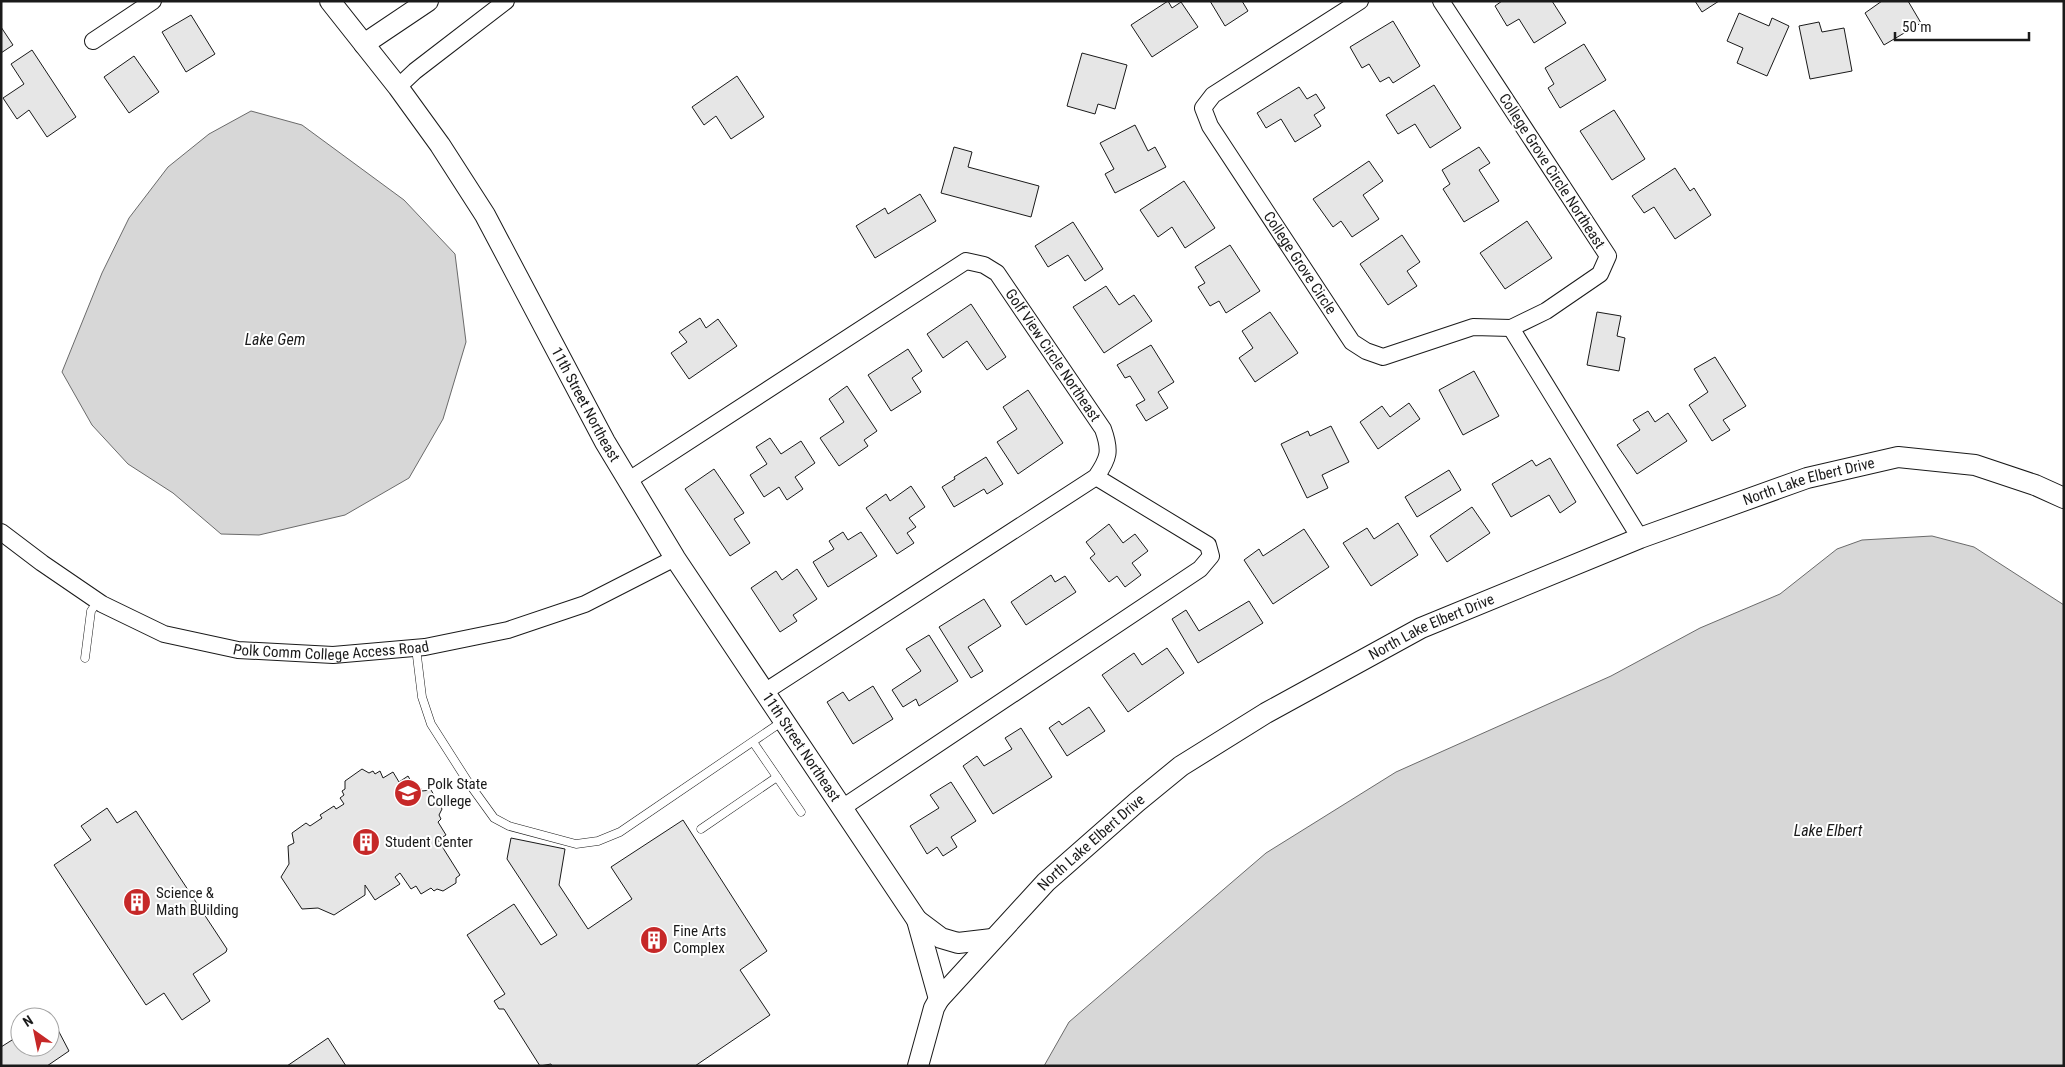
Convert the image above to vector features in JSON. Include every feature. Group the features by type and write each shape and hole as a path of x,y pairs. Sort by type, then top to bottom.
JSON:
{"street":[{"path":"93,41 153,1"},
{"name":"11th Street Northeast","path":"330,1 398,87 440,145 485,215 605,442 676,558 917,920 938,998"},
{"path":"364,44 428,1"},
{"path":"398,87 415,71 506,1"},
{"name":"College Grove Circle","path":"1360,1 1213,95 1203,108 1210,126 1352,342 1366,351 1383,357 1473,327 1511,328"},
{"name":"College Grove Circle Northeast","path":"1441,1 1608,256 1600,274 1546,311 1511,328"},
{"name":"Golf View Circle Northeast","path":"629,480 966,261 984,265 997,273 1103,429 1108,445 1107,461 1096,477 766,691"},
{"path":"1511,328 1640,538"},
{"name":"North Lake Elbert Drive","path":"938,998 1046,882 1181,766 1266,713 1421,628 1640,538 1807,478 1898,458 1975,465 2036,485 2064,498"},
{"name":"11th Street Northeast","path":"842,808 1200,569 1211,556 1208,545 1096,477"},
{"name":"Polk Comm College Access Road","path":"1,532 98,601 164,634 238,650 333,655 416,648 508,630 585,604 676,558"},
{"path":"917,920 941,938 958,943 992,939"},
{"path":"918,1066 938,998"}],"lane":[{"path":"85,658 92,611 98,601"},
{"path":"416,648 422,697 431,724 468,782 494,818 509,826 576,844 598,841 623,830 785,720"},
{"path":"753,742 801,812"},
{"path":"701,830 777,777"}],"water":[{"name":"Lake Gem","path":"251,111 302,125 404,200 455,254 466,342 443,419 409,478 345,515 259,535 221,534 173,493 128,464 92,425 62,372 102,273 129,218 168,167 209,134"},
{"name":"Lake Elbert","path":"1932,536 1974,547 2064,605 2064,1066 1044,1066 1069,1022 1266,853 1396,772 1611,676 1700,628 1780,594 1837,549 1862,540"}],"building":[{"path":"1168,1 1172,8 1181,2 1198,27 1152,57 1131,25"},
{"path":"1210,1 1242,1 1248,11 1225,26"},
{"path":"1502,1 1552,1 1566,23 1534,43 1519,19 1507,26 1495,6"},
{"path":"1695,1 1719,1 1702,12"},
{"path":"1882,1 1908,1 1921,23 1884,45 1865,13"},
{"path":"1739,13 1769,26 1772,18 1789,26 1767,76 1737,63 1743,48 1727,41"},
{"path":"191,15 215,54 186,72 162,32"},
{"path":"1393,21 1420,66 1393,83 1389,77 1380,82 1369,64 1362,68 1350,47"},
{"path":"1819,22 1822,32 1844,28 1852,71 1810,79 1799,26"},
{"path":"1,27 13,45 1,53"},
{"path":"1584,44 1606,80 1560,108 1548,88 1554,84 1545,68"},
{"path":"32,50 76,117 47,137 29,110 17,119 3,98 24,84 11,64"},
{"path":"1082,53 1127,65 1115,109 1098,104 1095,114 1067,106"},
{"path":"134,56 159,92 129,113 104,77"},
{"path":"737,76 764,117 731,139 716,116 704,125 692,107"},
{"path":"1434,85 1461,128 1430,148 1415,124 1398,134 1386,115"},
{"path":"1299,87 1307,99 1316,94 1325,108 1314,115 1321,126 1295,142 1281,119 1266,128 1257,113"},
{"path":"1614,110 1645,159 1612,180 1580,131"},
{"path":"1135,125 1148,151 1155,147 1166,167 1115,193 1105,174 1114,169 1100,143"},
{"path":"954,147 972,152 968,167 1039,186 1031,217 941,193"},
{"path":"1479,147 1490,163 1479,170 1499,201 1464,222 1443,189 1450,184 1442,170"},
{"path":"1369,161 1383,181 1363,195 1379,219 1352,237 1341,221 1333,227 1313,199"},
{"path":"1675,168 1690,191 1694,188 1711,215 1675,239 1654,207 1644,213 1632,196"},
{"path":"1184,181 1215,228 1185,248 1172,227 1158,237 1140,210"},
{"path":"920,194 936,221 875,258 856,226 885,208 888,214"},
{"path":"1527,221 1552,258 1505,289 1480,253"},
{"path":"1073,222 1103,269 1085,281 1068,255 1048,267 1035,246"},
{"path":"1402,235 1420,262 1407,271 1417,286 1388,305 1360,264"},
{"path":"1230,245 1260,291 1226,313 1219,301 1210,306 1198,287 1205,283 1195,267"},
{"path":"1106,286 1119,305 1134,295 1152,321 1104,353 1073,307"},
{"path":"971,304 1006,357 987,370 967,341 943,358 927,334"},
{"path":"1270,312 1298,353 1255,382 1239,358 1253,348 1242,331"},
{"path":"1597,312 1621,316 1617,336 1625,338 1619,371 1587,365"},
{"path":"700,318 706,328 718,319 737,346 689,379 671,353 687,342 679,332"},
{"path":"1151,345 1174,382 1158,392 1168,408 1146,421 1136,405 1145,400 1130,376 1125,378 1117,365"},
{"path":"908,349 922,371 912,378 921,392 891,411 868,375"},
{"path":"1715,357 1746,406 1723,420 1730,430 1712,441 1689,405 1708,392 1694,369"},
{"path":"1474,371 1499,416 1463,435 1439,390"},
{"path":"847,386 877,431 864,440 868,446 839,466 820,438 844,422 829,399"},
{"path":"1028,390 1063,443 1018,474 997,442 1017,429 1003,407"},
{"path":"1409,403 1420,419 1378,449 1360,422 1382,406 1390,417"},
{"path":"1648,411 1655,422 1668,413 1687,441 1637,474 1617,445 1640,430 1633,420"},
{"path":"1331,426 1349,462 1322,475 1328,488 1307,498 1281,444 1308,431 1310,436"},
{"path":"770,438 781,454 801,441 815,463 795,477 803,489 787,500 779,487 764,497 750,475 767,464 756,447"},
{"path":"986,457 1003,484 987,494 984,489 954,507 942,487 955,479 954,477"},
{"path":"1550,458 1576,502 1560,513 1549,495 1511,517 1492,484 1532,460 1536,466"},
{"path":"714,469 744,513 734,519 750,543 730,556 685,489"},
{"path":"1449,470 1461,490 1417,517 1405,497"},
{"path":"911,486 925,507 909,518 916,527 907,533 914,543 897,554 866,508 886,494 890,501"},
{"path":"1472,507 1490,533 1447,562 1430,536"},
{"path":"1398,523 1418,555 1371,586 1343,543 1367,528 1374,539"},
{"path":"1109,524 1123,543 1135,534 1148,551 1132,563 1141,575 1125,587 1117,576 1109,582 1090,558 1095,554 1086,542"},
{"path":"1304,529 1329,567 1273,604 1244,560 1259,549 1263,556"},
{"path":"843,532 848,540 861,532 877,556 828,587 813,562 834,549 829,541"},
{"path":"797,569 817,599 793,615 797,621 780,632 751,588 776,571 782,580"},
{"path":"1051,575 1055,582 1065,576 1076,592 1026,625 1011,602"},
{"path":"984,599 1001,626 968,647 983,671 971,678 939,627"},
{"path":"1249,601 1263,623 1198,663 1172,619 1186,610 1199,631"},
{"path":"929,635 958,681 919,706 916,699 903,707 892,690 921,671 906,649"},
{"path":"1167,648 1184,673 1128,712 1102,675 1134,653 1142,665"},
{"path":"873,686 893,719 853,744 827,702 843,692 849,701"},
{"path":"1089,707 1105,731 1067,756 1049,728 1059,721 1062,725"},
{"path":"1021,728 1052,777 993,814 963,766 977,756 984,766 1012,749 1005,738"},
{"name":"Student Center","path":"362,769 369,773 373,771 375,774 380,771 383,778 393,772 399,782 408,776 416,790 420,787 422,791 431,790 442,809 439,815 441,819 438,822 446,835 438,840 460,875 456,878 456,883 443,891 437,889 434,891 431,888 421,894 416,886 411,889 400,873 395,877 400,884 375,900 365,885 365,895 334,915 318,908 302,909 281,877 289,864 288,846 294,843 292,833 306,823 310,826 322,818 320,815 334,806 336,809 344,804 340,798 344,795 342,791 345,789 345,781"},
{"path":"951,782 976,821 951,837 957,847 943,856 937,847 927,854 910,826 939,808 930,795"},
{"name":"Science & Math BUilding","path":"107,808 117,823 136,811 227,949 226,952 193,974 210,1001 182,1020 164,993 146,1005 54,865 91,840 81,826"},
{"name":"Fine Arts Complex","path":"683,820 767,951 740,970 770,1015 695,1066 552,1066 551,1064 540,1066 504,1009 499,1009 494,1001 505,994 467,935 514,904 541,945 557,935 507,859 511,838 565,849 559,885 588,929 632,899 611,867"},
{"path":"60,1034 69,1051 47,1066 1,1066 1,1047 10,1041 10,1057 60,1057"},
{"path":"328,1038 346,1066 287,1066"}],"place":[{"name":"Polk State College","path":"408,793"},
{"name":"Student Center","path":"366,842"},
{"name":"Science & Math BUilding","path":"137,902"},
{"name":"Fine Arts Complex","path":"654,940"}]}
